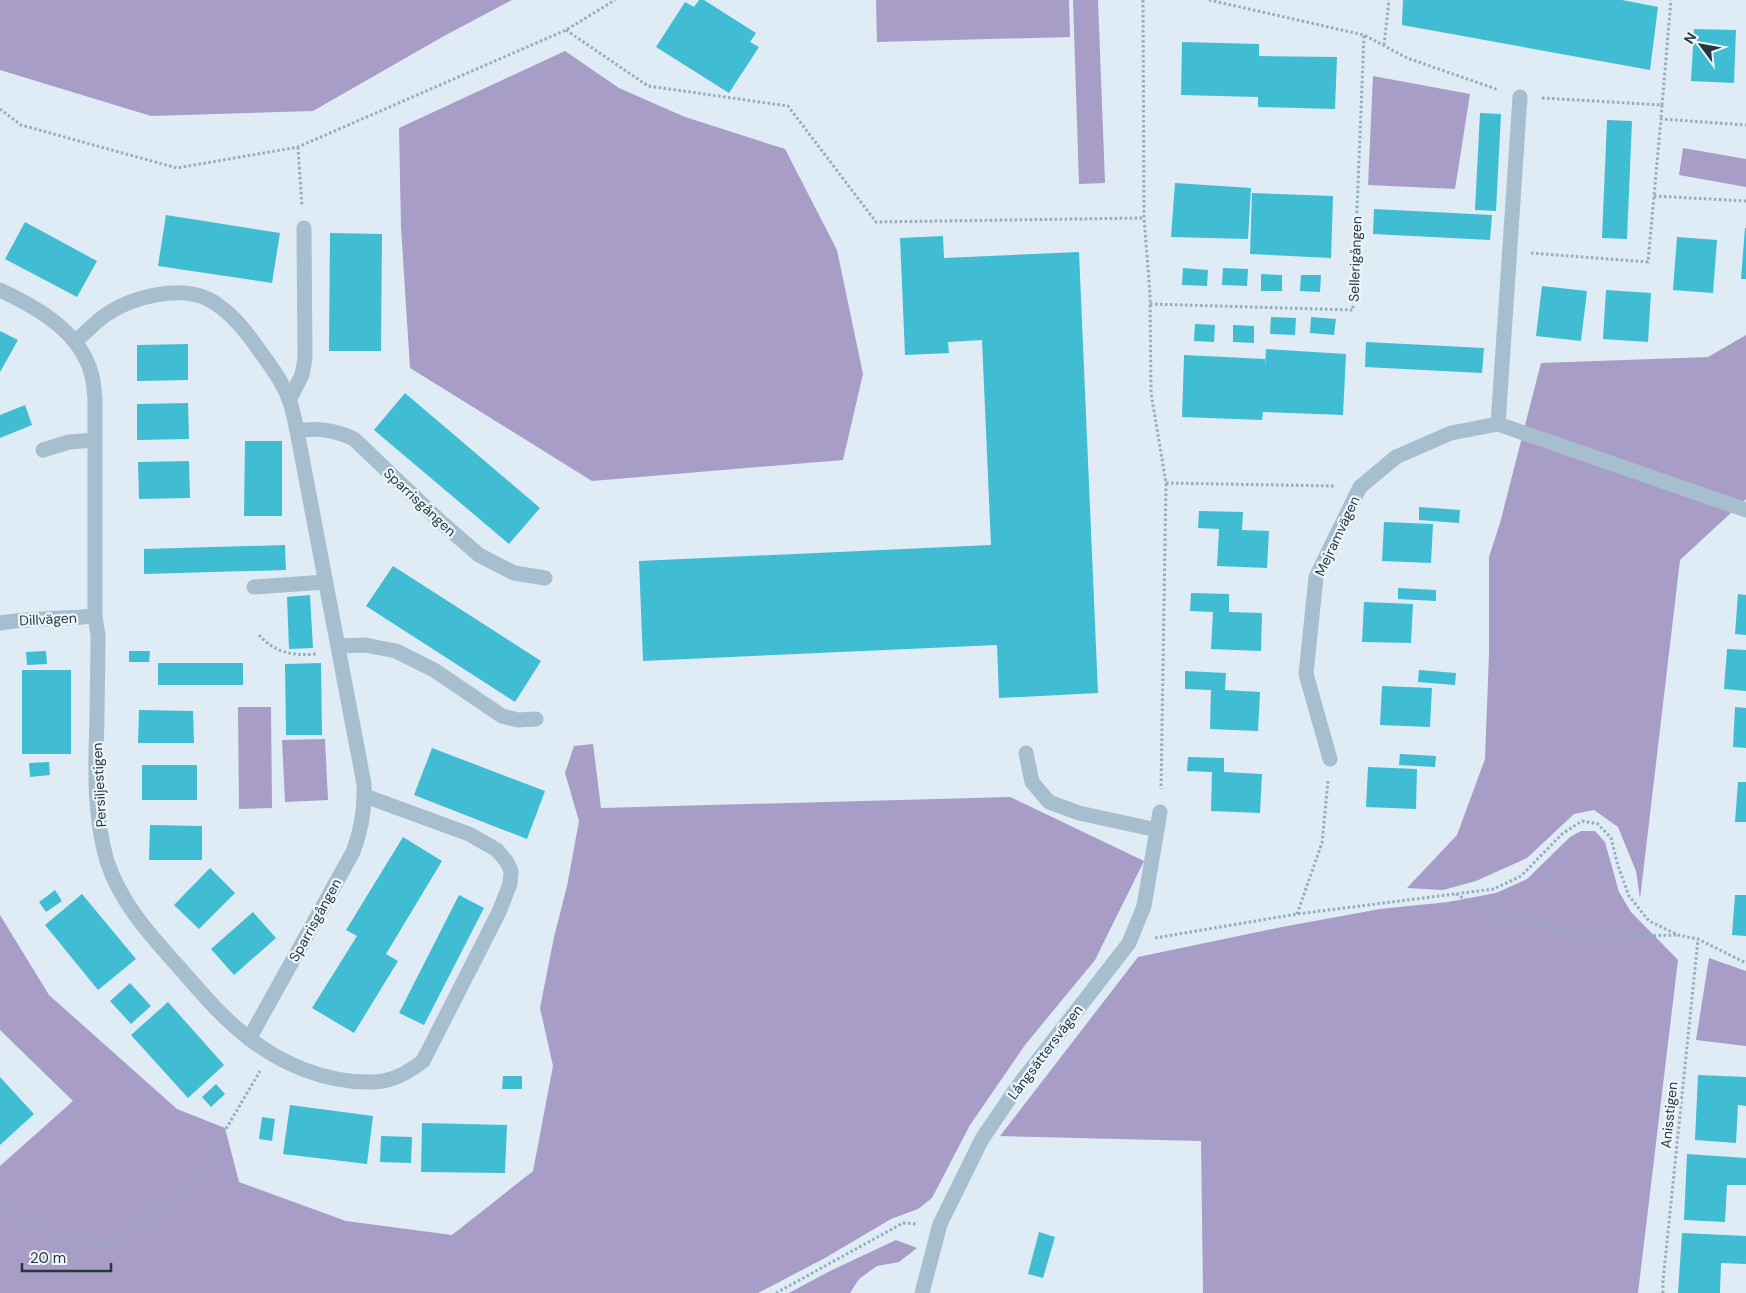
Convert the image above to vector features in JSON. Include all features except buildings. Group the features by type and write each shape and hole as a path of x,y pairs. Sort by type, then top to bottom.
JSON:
{"street":[{"path":"1498,424 1520,97"},
{"path":"289,400 302,375 305,359 304,228"},
{"name":"Persiljestigen","path":"0,290 21,300 54,322 75,341 91,372 96,400 95,616 98,635 96,763 99,817 106,859 114,881 128,904 154,938 219,1010 249,1039 301,1069 354,1082 383,1082 405,1074 423,1061 499,912 510,884 511,871 507,862 497,850 469,834 365,796"},
{"name":"Sparrisgången","path":"75,341 106,314 143,297 163,293 190,294 207,298 226,311 246,332 276,374 289,400 297,431 364,784 364,819 353,852 249,1039"},
{"name":"Mejramvägen","path":"1330,759 1306,674 1316,577 1360,487 1396,457 1451,433 1498,424 1746,510"},
{"name":"Sparrisgången","path":"297,431 308,429 340,433 354,439 441,522 479,555 514,573 545,578"},
{"path":"43,450 69,442 95,440"},
{"path":"254,587 325,582"},
{"name":"Dillvägen","path":"0,623 46,618 95,616"},
{"path":"338,649 365,645 396,651 434,670 502,716 518,720 536,719"},
{"path":"1026,753 1032,782 1049,802 1079,813 1157,830"},
{"name":"Långsättersvägen","path":"922,1293 940,1224 982,1139 1018,1086 1129,942 1144,906 1160,812"}],"path":[{"path":"0,109 21,125 177,168 298,147 566,30 615,0"},
{"path":"1143,0 1144,218 1150,304 1151,393 1166,484 1160,812"},
{"path":"1209,0 1364,35 1407,58 1520,97 1662,105"},
{"path":"1384,45 1389,0"},
{"path":"1511,251 1648,262 1671,0"},
{"path":"566,30 648,86 788,106 876,222 1144,218"},
{"name":"Sellerigången","path":"1150,304 1353,310 1364,35"},
{"path":"1661,119 1746,125"},
{"path":"298,147 304,228"},
{"path":"1654,196 1746,201"},
{"path":"1166,484 1281,484 1360,487"},
{"path":"259,635 266,643 273,647 282,652 295,655 338,649"},
{"path":"1298,914 1322,843 1330,759"},
{"path":"1129,942 1298,914 1494,889 1521,876 1562,834 1582,821 1598,824 1611,838 1618,866 1629,896 1649,921 1678,935"},
{"path":"1456,894 1476,906 1591,937 1678,935 1698,939 1746,963"},
{"name":"Anisstigen","path":"1663,1293 1698,939"},
{"path":"0,1204 56,1234 78,1242 103,1244 119,1237 177,1199 188,1189 222,1138 269,1052"},
{"path":"776,1293 903,1223 940,1224"}],"shaded area":[{"path":"0,0 512,0 444,36 313,111 151,116 0,70"},
{"path":"876,0 1069,0 1070,37 877,42"},
{"path":"1073,0 1098,0 1105,183 1079,184"},
{"path":"565,51 619,88 685,117 785,149 837,250 863,374 843,460 592,481 410,368 401,227 399,128"},
{"path":"1373,76 1470,94 1455,189 1368,185"},
{"path":"1683,148 1746,159 1746,187 1679,175"},
{"path":"1746,335 1746,499 1680,560 1640,899 1636,871 1618,827 1594,810 1574,814 1527,858 1476,881 1443,890 1407,888 1457,835 1485,759 1489,654 1489,557 1500,523 1541,363 1708,357"},
{"path":"238,707 271,707 272,808 239,809"},
{"path":"325,739 328,800 285,802 282,740"},
{"path":"593,744 601,808 1010,797 1144,861 1095,960 1025,1045 970,1125 932,1198 918,1209 891,1219 825,1258 758,1293 0,1293 0,1166 73,1101 0,1030 0,915 49,995 177,1109 225,1128 239,1182 346,1221 452,1235 533,1171 553,1066 540,1008 554,937 567,886 579,821 565,773 574,746"},
{"path":"1581,831 1595,831 1605,842 1619,892 1631,912 1678,960 1638,1293 1203,1293 1201,1141 1000,1136 1138,957 1380,909 1448,902 1496,893 1527,879 1570,837"},
{"path":"1709,958 1746,971 1746,1046 1696,1040"},
{"path":"896,1240 917,1248 899,1262 877,1266 859,1279 850,1293 789,1293 830,1271"}]}
